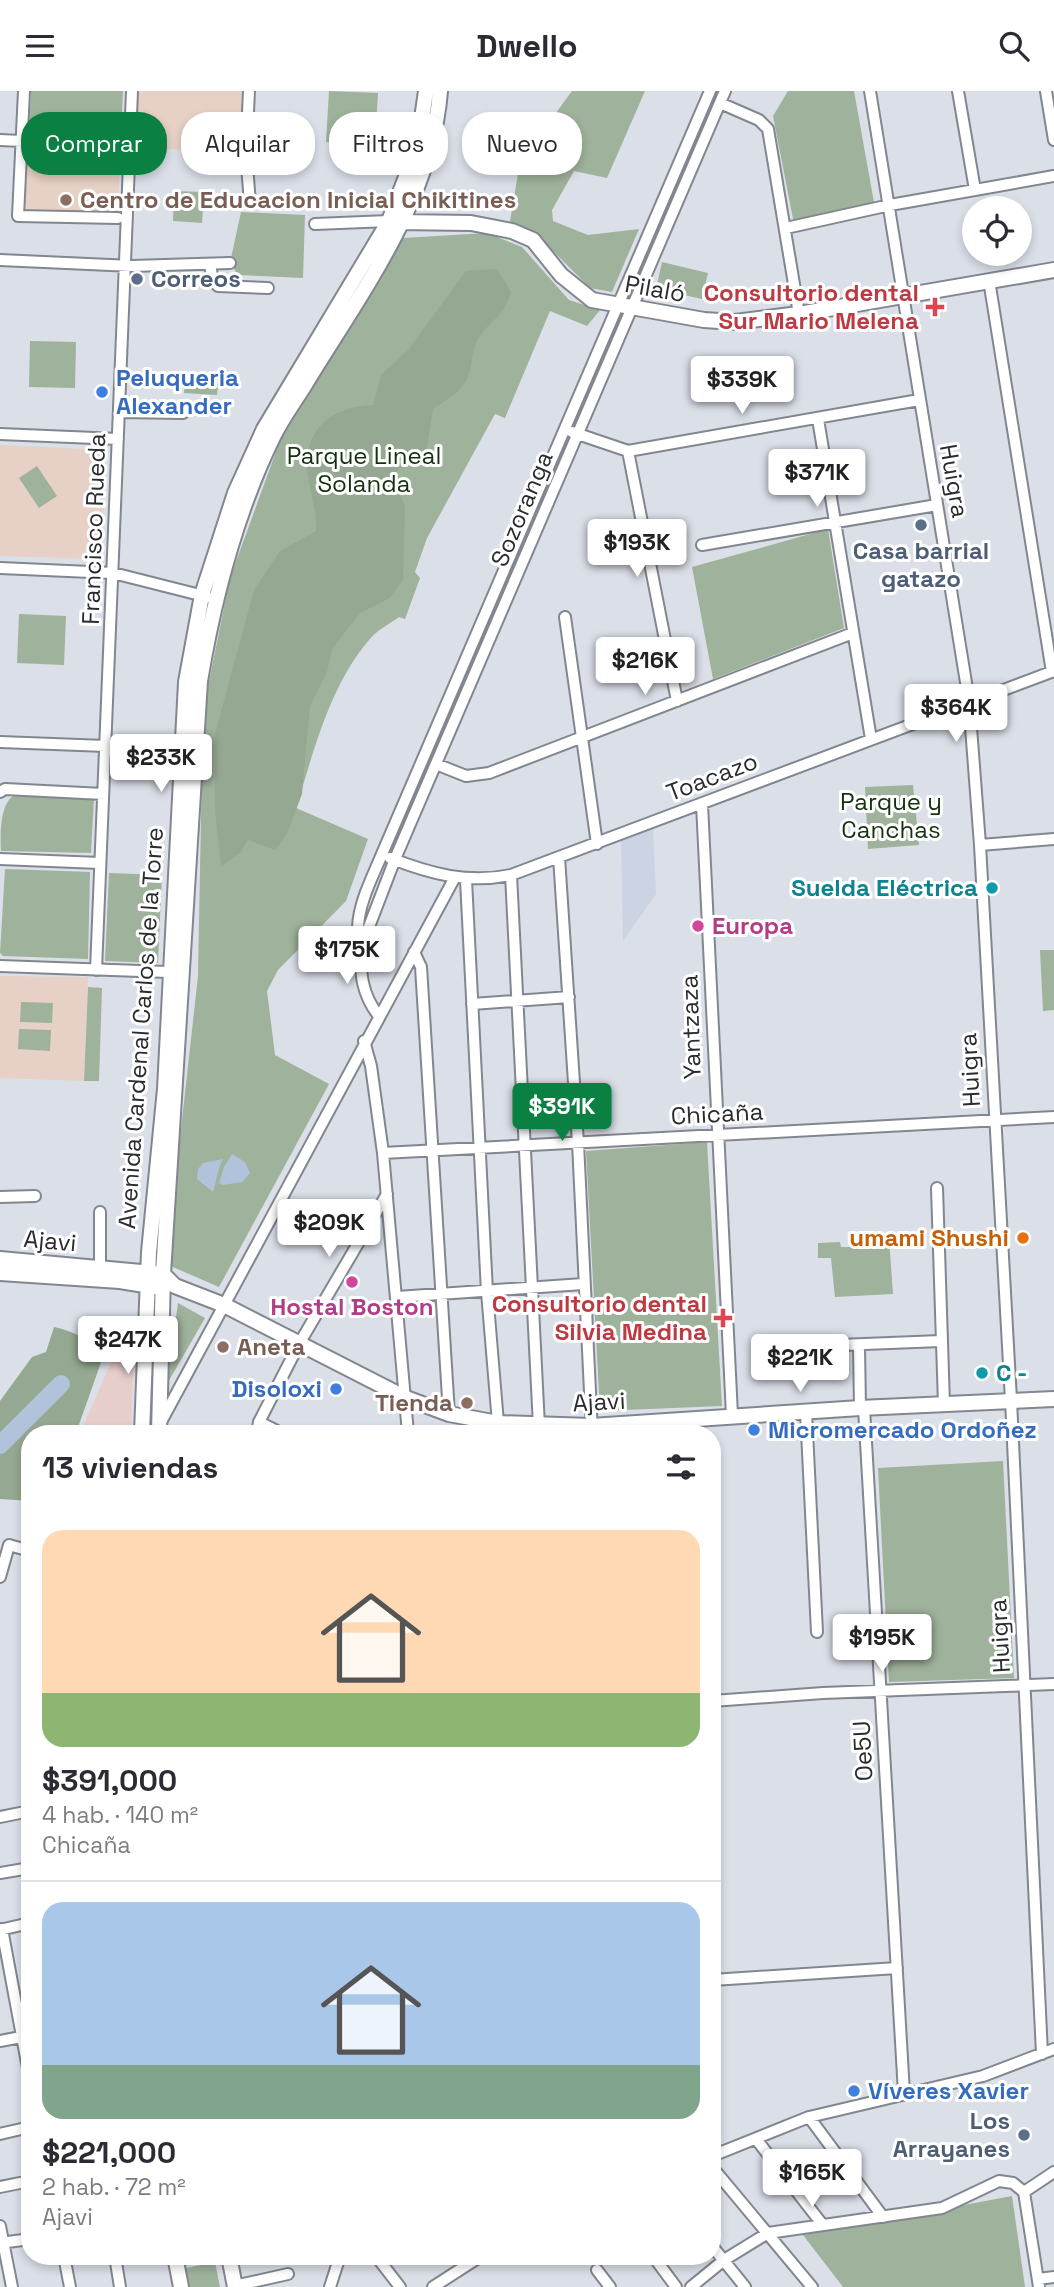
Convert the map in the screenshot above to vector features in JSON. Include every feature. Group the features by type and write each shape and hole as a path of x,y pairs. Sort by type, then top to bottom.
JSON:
{"street":[{"path":"23,112 24,91"},
{"name":"Francisco Rueda","path":"131,112 132,91"},
{"path":"249,91 246,153 250,202"},
{"name":"Avenida Cardenal Carlos de la Torre","path":"396,222 418,146 426,91"},
{"name":"Avenida Cardenal Carlos de la Torre","path":"159,1425 168,972 186,683 208,597 273,436 396,222 427,161 440,91"},
{"name":"Sozoranga","path":"362,945 394,859 577,434 656,216 710,91"},
{"name":"Sozoranga","path":"378,1015 368,1002 362,983 362,945 357,929 361,908 565,430 667,222 725,91"},
{"name":"Huigra","path":"870,91 969,701 980,845 1011,1400 1042,2054"},
{"path":"958,91 975,190"},
{"path":"1046,91 1054,140"},
{"path":"720,103 759,120 768,129 799,313"},
{"path":"0,140 21,140 18,216 118,218"},
{"name":"Francisco Rueda","path":"96,969 128,175"},
{"path":"786,228 890,205 1054,176"},
{"path":"656,216 667,222"},
{"name":"Pilaló","path":"314,223 471,223 512,230 533,240 561,275 584,296 623,308 734,321 902,297 1054,269"},
{"path":"0,260 124,265 230,263"},
{"path":"209,265 213,281 219,286 268,288"},
{"path":"989,280 1053,671"},
{"path":"565,430 628,451 919,400"},
{"path":"119,412 183,413"},
{"path":"818,419 871,739"},
{"path":"0,434 118,439"},
{"path":"628,451 677,701"},
{"path":"702,545 937,505"},
{"path":"0,568 113,573 208,597"},
{"name":"Avenida Cardenal Carlos de la Torre","path":"143,1425 160,1281 200,681 208,597"},
{"path":"565,617 597,843"},
{"path":"436,764 466,776 477,776 582,739 853,633"},
{"name":"Toacazo","path":"382,854 460,879 510,875 1053,671"},
{"path":"0,742 161,754"},
{"path":"0,792 5,789 103,793"},
{"name":"Yantzaza","path":"702,804 732,1415"},
{"path":"980,845 1054,839"},
{"path":"559,857 578,1143 591,1425"},
{"path":"0,859 100,863"},
{"path":"510,875 539,1425"},
{"path":"161,1425 378,1015 460,879"},
{"path":"460,879 472,1004 487,1292 502,1425"},
{"path":"414,952 421,967 449,1414"},
{"path":"0,966 168,972"},
{"path":"472,1004 569,997"},
{"path":"364,1041 371,1066 383,1153 408,1425"},
{"name":"Chicaña","path":"383,1153 1054,1117"},
{"path":"937,1188 944,1404"},
{"path":"259,1425 299,1344 387,1193"},
{"path":"0,1197 35,1196"},
{"path":"100,1212 100,1268"},
{"name":"Ajavi","path":"0,1259 100,1268 160,1281 224,1305 406,1398 449,1414 494,1425"},
{"name":"Ajavi","path":"0,1273 160,1281"},
{"path":"397,1297 583,1284"},
{"path":"839,1345 941,1341"},
{"name":"Oe5U","path":"859,1346 904,2093"},
{"name":"Ajavi","path":"638,1425 732,1415 1054,1399"},
{"path":"806,1412 817,1632"},
{"path":"0,1577 9,1545 21,1548"},
{"path":"721,1700 881,1690 1054,1684"},
{"path":"0,1817 21,1813"},
{"path":"0,1873 21,1870"},
{"path":"0,2041 21,2037 1,1929 21,1925"},
{"path":"721,1979 897,1968"},
{"path":"721,2153 809,2117 983,2076 1054,2049"},
{"path":"809,2117 883,2217"},
{"path":"0,2134 21,2129"},
{"path":"756,2139 822,2224"},
{"path":"1024,2192 1054,2172"},
{"path":"721,2178 812,2287"},
{"path":"721,2262 768,2233 942,2208 999,2181 1013,2183 1024,2192 1039,2283 1054,2277"},
{"path":"0,2187 21,2183"},
{"path":"0,2226 8,2286"},
{"path":"1,2242 21,2240"},
{"path":"721,2256 745,2287"},
{"path":"66,2265 70,2287"},
{"path":"116,2265 120,2287"},
{"path":"176,2265 181,2287"},
{"path":"231,2265 235,2286 288,2274"},
{"path":"330,2287 337,2265"},
{"path":"383,2265 400,2287"},
{"path":"433,2287 467,2265"},
{"path":"660,2265 676,2287"},
{"path":"691,2287 718,2265"},
{"path":"597,2270 610,2287"}],"shaded area":[{"path":"138,91 243,91 243,112 181,112 181,150 167,149 167,112 137,112"},
{"path":"24,175 119,175 118,214 23,212"},
{"path":"0,445 106,450 102,559 0,556"},
{"path":"653,829 656,894 623,941 621,838"},
{"path":"0,976 88,977 84,1081 0,1078"},
{"path":"232,1154 245,1162 250,1173 242,1182 223,1185 219,1183"},
{"path":"223,1159 213,1192 197,1179 198,1169 203,1163"},
{"path":"116,1351 134,1351 131,1425 84,1425"}],"green space":[{"path":"31,91 123,91 122,112 30,112"},
{"path":"329,91 378,93 377,112 329,112 329,142 326,142"},
{"path":"572,91 645,91 607,178 582,173 582,112 557,112"},
{"path":"788,91 854,91 875,208 794,224 773,116"},
{"path":"518,175 572,175 552,210 553,221 588,235 639,229 612,292 590,288 543,241 510,221"},
{"path":"174,191 204,192 202,223 173,221"},
{"path":"241,212 305,215 303,278 238,275 230,263"},
{"name":"Parque Lineal Solanda","path":"487,233 522,247 569,300 600,310 587,326 550,311 505,418 495,414 427,538 415,572 420,578 405,619 399,617 369,640 343,678 324,720 296,808 368,839 346,901 278,970 267,991 275,1055 329,1084 219,1287 166,1264 198,976 203,711 230,578 281,438 403,238"},
{"path":"662,262 708,273 702,299 656,289"},
{"path":"497,269 511,292 508,300 478,339 466,381 454,395 433,409 426,453 399,468 393,482 405,506 403,579 390,598 360,613 332,649 327,672 310,706 302,794 287,834 275,850 248,840 240,853 221,866 215,811 215,734 254,590 280,551 316,531 307,470 309,447 314,436 320,426 338,413 373,405 381,375 408,350 466,271"},
{"path":"30,341 76,342 75,388 29,387"},
{"path":"186,377 219,378 217,395 184,393"},
{"path":"37,466 57,496 39,508 19,478"},
{"path":"828,529 844,628 713,679 692,567"},
{"path":"19,614 66,616 64,665 17,663"},
{"name":"Parque y Canchas","path":"913,785 919,845 868,849 865,787"},
{"path":"18,794 94,798 91,853 1,851 4,809 12,797"},
{"path":"5,869 90,872 88,959 3,956 0,953"},
{"path":"109,873 162,875 158,963 105,961"},
{"path":"1040,950 1054,950 1054,1010 1043,1011"},
{"path":"88,987 102,988 99,1081 84,1081"},
{"path":"21,1002 53,1003 52,1023 20,1022"},
{"path":"19,1029 51,1030 50,1051 18,1049"},
{"path":"707,1142 722,1406 600,1411 586,1151"},
{"path":"866,1238 889,1238 893,1294 835,1297 831,1258 818,1258 818,1243 840,1242 841,1247 866,1247"},
{"path":"178,1303 205,1318 167,1384"},
{"path":"54,1327 81,1337 104,1354 79,1425 21,1425 21,1500 0,1499 0,1401 32,1357 46,1352"},
{"path":"1003,1461 1014,1678 889,1682 878,1468"},
{"path":"1012,2196 1025,2287 843,2287 803,2235"},
{"path":"216,2265 220,2287 186,2287 182,2269"}],"waterway":[{"path":"0,1445 61,1384"}],"place":[{"name":"Centro de Educacion Inicial Chikitines","path":"66,200"},
{"name":"Correos","path":"137,279"},
{"name":"Consultorio dental Sur Mario Melena","path":"935,307"},
{"name":"Peluqueria Alexander","path":"102,392"},
{"name":"Casa barrial gatazo","path":"921,525"},
{"name":"Suelda Eléctrica","path":"992,888"},
{"name":"Europa","path":"698,926"},
{"name":"umami Shushi","path":"1023,1238"},
{"name":"Hostal Boston","path":"352,1282"},
{"name":"Consultorio dental Silvia Medina","path":"723,1318"},
{"name":"Aneta","path":"223,1347"},
{"name":"C -","path":"982,1373"},
{"name":"Disoloxi","path":"336,1389"},
{"name":"Tienda","path":"467,1403"},
{"name":"Micromercado Ordoñez","path":"754,1430"},
{"name":"Víveres Xavier","path":"854,2091"},
{"name":"Los Arrayanes","path":"1024,2135"}]}
